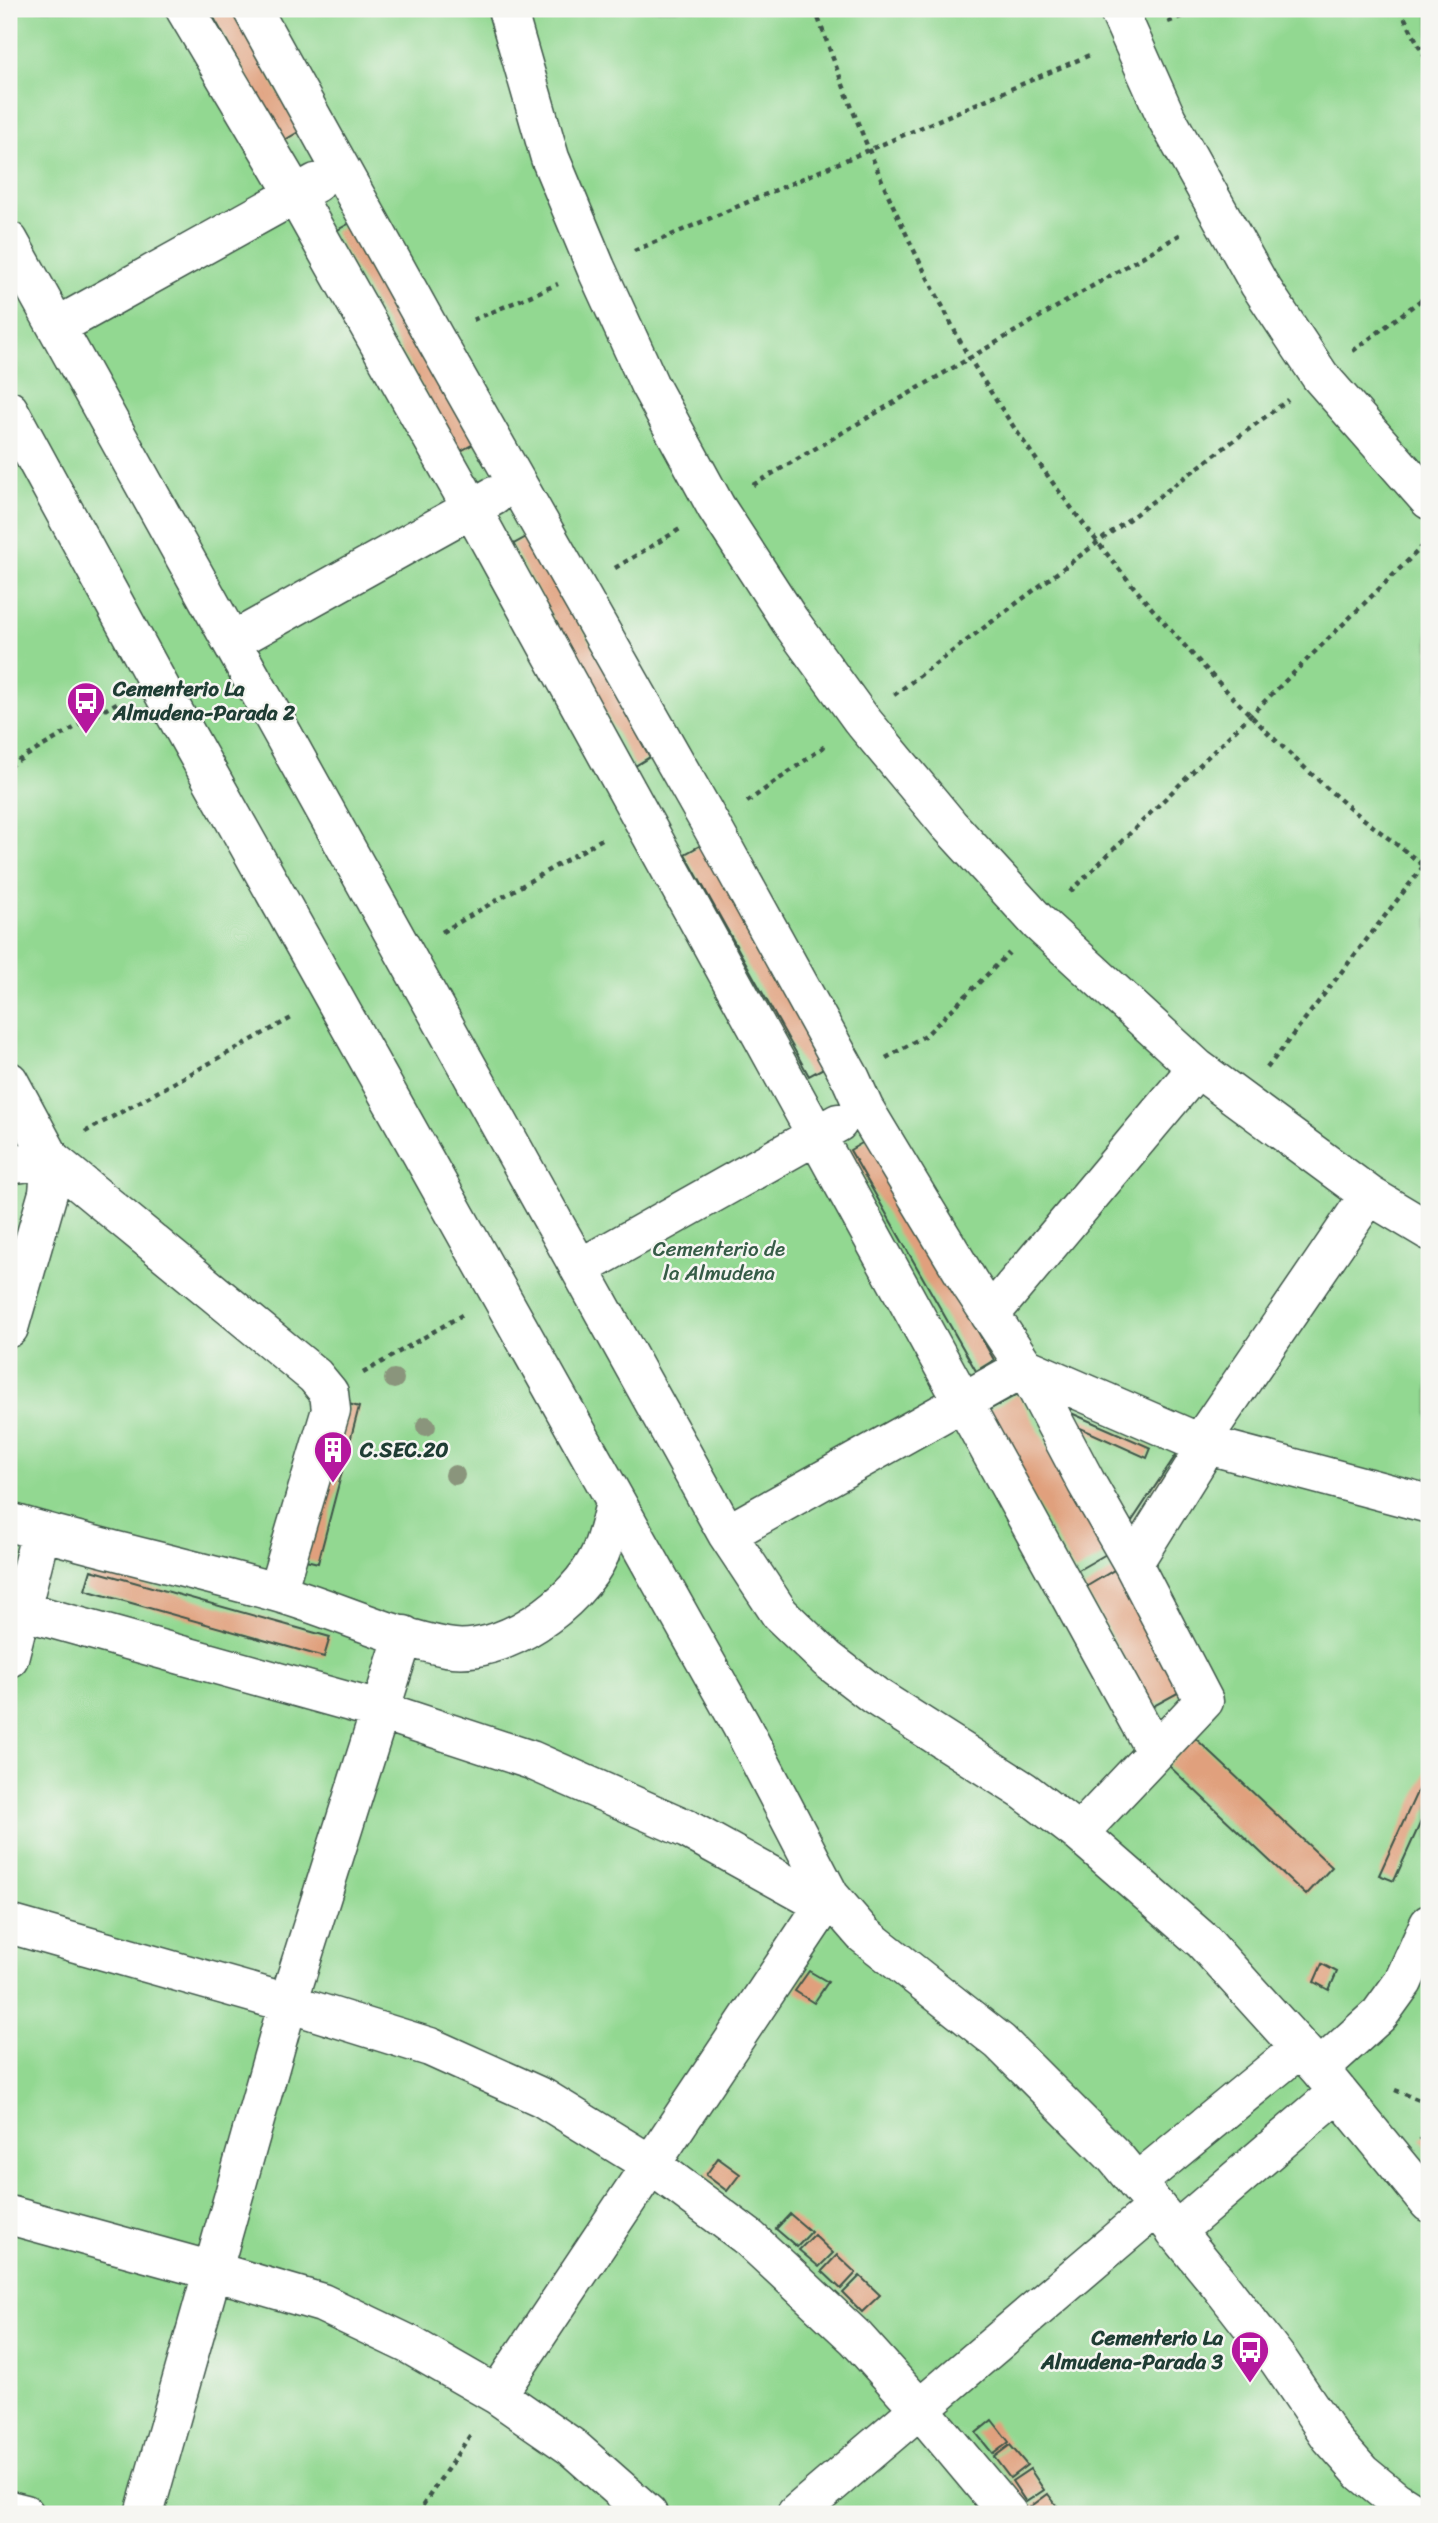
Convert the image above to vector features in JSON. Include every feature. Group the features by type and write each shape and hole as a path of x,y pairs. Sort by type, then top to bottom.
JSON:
{"lane":[{"path":"185,9 296,196 472,509 1155,1751"},
{"path":"252,9 434,337 712,827 858,1093 990,1315 1025,1367 1205,1701 1079,1833"},
{"path":"507,9 550,158 649,384 716,507 790,621 861,719 949,825 1039,923 1196,1068 1369,1195 1429,1231"},
{"path":"1123,23 1167,119 1259,284 1320,376 1429,500"},
{"path":"58,326 296,196 341,168"},
{"path":"9,241 727,1534 780,1615 827,1659 876,1696 1024,1791 1079,1833 1203,1941 1319,2070 1429,2203"},
{"path":"9,410 741,1726 830,1896 863,1934 1000,2042 1115,2157 1279,2361 1331,2438 1400,2510"},
{"path":"233,641 517,483"},
{"path":"990,1315 1196,1068"},
{"path":"9,1081 51,1159 315,1376 330,1393 331,1410 277,1592"},
{"path":"580,1268 817,1135 858,1093"},
{"path":"9,1165 51,1159"},
{"path":"9,1328 48,1193 51,1159"},
{"path":"1133,1564 1198,1460 1200,1443 1369,1195"},
{"path":"727,1534 1025,1367"},
{"path":"1025,1367 1200,1443 1429,1504"},
{"path":"9,1658 25,1527 277,1592 449,1648 488,1645 525,1630 554,1612 579,1586 600,1556 615,1503"},
{"path":"15,1609 379,1710 531,1760 687,1829 808,1896 830,1896"},
{"path":"144,2514 288,2003 404,1635"},
{"path":"497,2395 830,1896"},
{"path":"9,1924 288,2003 430,2047 531,2092 650,2164 749,2238 856,2338 1008,2514"},
{"path":"796,2514 1319,2070 1380,2014 1403,1982 1429,1924"},
{"path":"1155,2208 1319,2070"},
{"path":"9,2216 321,2303 410,2345 497,2395 572,2447 648,2514"},
{"path":"9,2510 24,2514"}],"path":[{"path":"816,9 868,152 914,251 969,357 1030,451 1098,542 1249,715 1330,791 1429,870"},
{"path":"434,337 868,152 1123,23 1200,9"},
{"path":"1400,9 1429,65"},
{"path":"579,590 969,357 1219,212"},
{"path":"712,827 861,719 1429,294"},
{"path":"858,1093 926,1035 1429,540"},
{"path":"9,766 157,680"},
{"path":"405,953 641,816"},
{"path":"1241,1102 1429,859"},
{"path":"51,1159 75,1137 332,995"},
{"path":"330,1393 499,1293"},
{"path":"1352,2040 1396,2091 1429,2104"},
{"path":"417,2514 497,2395"}],"green space":[{"name":"Cementerio de la Almudena","path":"9,9 1429,9 1429,2514 9,2514"}],"building":[{"path":"209,9 232,9 300,131 283,141"},
{"path":"352,222 477,442 459,452 334,232"},
{"path":"530,535 653,755 635,766 512,545"},
{"path":"703,844 829,1065 809,1076 685,854"},
{"path":"869,1139 994,1360 976,1371 850,1150"},
{"path":"1018,1394 1108,1553 1075,1572 985,1412"},
{"name":"C.SEC.20","path":"349,1404 359,1407 318,1563 306,1560"},
{"path":"1062,1409 1151,1448 1147,1458 1058,1418"},
{"path":"1178,1452 1187,1458 1137,1532 1128,1527"},
{"path":"1116,1569 1185,1689 1152,1707 1084,1588"},
{"path":"91,1570 330,1637 324,1657 85,1590"},
{"path":"1194,1737 1332,1867 1306,1895 1168,1765"},
{"path":"1429,1766 1429,1804 1394,1881 1379,1875"},
{"path":"1322,1964 1337,1972 1329,1990 1314,1982"},
{"path":"809,1971 828,1982 814,2003 795,1991"},
{"path":"1429,2132 1429,2151 1420,2139"},
{"path":"718,2158 740,2174 727,2191 706,2175"},
{"path":"790,2214 811,2232 797,2247 776,2229"},
{"path":"814,2235 833,2253 819,2267 799,2250"},
{"path":"837,2255 856,2273 841,2289 822,2271"},
{"path":"860,2276 880,2295 862,2312 843,2293"},
{"path":"992,2420 1009,2442 993,2454 976,2433"},
{"path":"1010,2445 1027,2465 1010,2478 994,2457"},
{"path":"1030,2469 1044,2490 1026,2502 1012,2481"},
{"path":"1048,2494 1063,2514 1034,2514 1029,2508"}],"place":[{"name":"Cementerio La Almudena-Parada 2","path":"86,735"},
{"name":"C.SEC.20","path":"333,1484"},
{"name":"Cementerio La Almudena-Parada 3","path":"1250,2384"}]}
